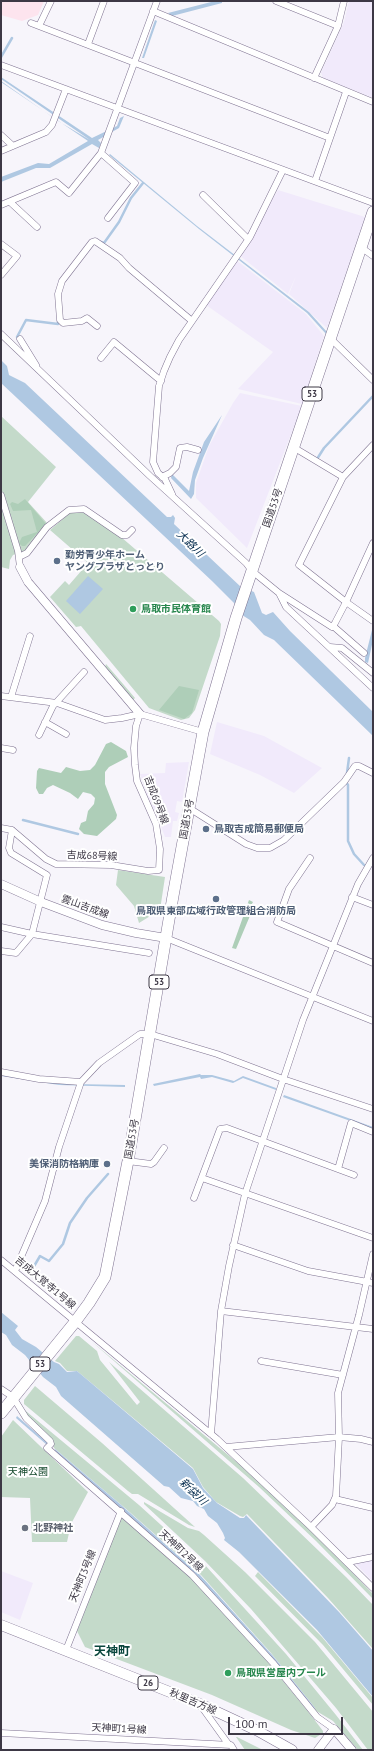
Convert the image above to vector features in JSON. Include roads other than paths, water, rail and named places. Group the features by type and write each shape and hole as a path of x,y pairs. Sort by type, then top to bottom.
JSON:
{"highway":[{"name":"国道53号","path":"1,1413 14,1395 75,1322 105,1277 128,1160 203,732 236,618 373,212"}],"main road":[{"name":"秋里吉方線","path":"1,1625 200,1704 258,1730 292,1750"}],"street":[{"path":"39,26 51,1"},
{"path":"88,44 104,1"},
{"path":"1,205 56,182 69,193 101,153 157,1"},
{"path":"276,1 286,3 338,26"},
{"path":"314,78 338,26 344,1"},
{"path":"153,11 373,102"},
{"path":"31,23 330,138"},
{"path":"1,65 373,203"},
{"path":"1,151 40,135 50,129 66,89"},
{"path":"315,181 346,92"},
{"path":"1,135 13,146"},
{"path":"101,153 135,183 108,218"},
{"path":"173,497 153,462 157,403 161,381 170,357 192,321 248,239 283,170"},
{"path":"203,195 248,239"},
{"path":"10,202 37,227"},
{"path":"97,326 87,318 82,321 63,323 60,320 58,294 62,281 92,242 95,241 120,258 129,268 192,321"},
{"path":"1,244 17,256 1,275"},
{"path":"362,248 373,256"},
{"path":"1,334 173,497 246,563 252,573 329,626 333,626 364,653"},
{"path":"20,339 35,362 37,369"},
{"path":"331,339 373,380"},
{"path":"101,358 114,342 161,381"},
{"path":"373,445 343,477 299,566 373,621"},
{"path":"162,477 170,473 176,467 180,448 187,447 198,450"},
{"path":"293,447 343,477"},
{"path":"1,495 20,567 28,582 140,714"},
{"path":"18,557 27,552 47,527 69,510 84,509 122,534 127,535 132,530"},
{"path":"333,626 346,602 373,543"},
{"path":"279,593 286,607 373,688"},
{"path":"11,697 30,636"},
{"path":"330,647 342,648 373,674"},
{"path":"39,735 56,703 84,672"},
{"path":"1,696 56,703 106,720 140,714 203,732"},
{"name":"吉成69号線","path":"140,714 136,726 134,765 137,781 156,824 160,849 159,870"},
{"path":"45,722 66,734"},
{"path":"1,748 12,750"},
{"path":"189,808 246,844 257,848 270,848 284,840 344,782 355,766 359,766 373,773"},
{"path":"1,828 12,830 9,848 10,853 47,875"},
{"name":"吉成68号線","path":"12,830 46,859 55,864 111,865 148,871 159,870"},
{"path":"310,858 289,889 277,922 373,963"},
{"path":"210,1434 221,1311 233,1245 245,1194 312,996 352,897 373,858"},
{"path":"1,951 16,953 32,934 47,875 55,864"},
{"name":"雲山吉成線","path":"1,884 41,902 102,924 136,933 166,938"},
{"path":"352,897 373,905"},
{"path":"1,927 32,934 148,952"},
{"path":"166,938 373,1021"},
{"path":"15,1271 45,1201 59,1147 81,1082 100,1063 140,1034 150,1034 217,1054 283,1079 373,1109"},
{"path":"1,1072 39,1079 81,1082"},
{"path":"338,1169 352,1123 373,1132"},
{"path":"194,1198 220,1129 227,1128 354,1175"},
{"path":"128,1160 151,1164 164,1148"},
{"path":"202,1178 373,1238"},
{"path":"233,1245 308,1271 370,1283"},
{"path":"312,1527 332,1505 336,1496 339,1437 338,1393 355,1328 370,1283 373,1254"},
{"name":"吉成大覚寺1号線","path":"1,1260 226,1447 312,1527 373,1588"},
{"path":"221,1311 373,1329"},
{"path":"261,1361 342,1375"},
{"path":"1,1389 14,1395"},
{"name":"天神町2号線","path":"14,1395 26,1418 50,1441 51,1444 47,1448 192,1574 273,1663 317,1717 334,1730"},
{"path":"226,1447 339,1437 361,1439 373,1442"},
{"path":"335,1499 373,1508"},
{"name":"天神町3号線","path":"66,1650 121,1511"},
{"path":"348,1562 373,1557"},
{"path":"200,1704 234,1750"},
{"path":"318,1750 334,1730 352,1750"},
{"name":"天神町1号線","path":"1,1733 229,1745"}],"water":[{"path":"215,1 222,1 222,3 172,16 168,13"},
{"path":"155,20 157,21 144,58 142,58"},
{"path":"1,77 92,138 117,126 120,118 124,116 119,128 98,140 101,143 99,148 92,144 50,168 36,168 1,182 1,177 38,163 49,164 88,141 62,123 90,140 1,79"},
{"path":"1,81 43,111 1,82"},
{"path":"110,154 197,226 309,312 327,332 326,334 307,313 199,229 109,155"},
{"name":"大路川","path":"1,360 7,366 9,375 25,383 167,517 171,517 173,515 175,518 174,524 241,587 254,592 262,613 266,615 273,612 290,631 373,712 373,736 274,640 264,635 250,620 242,615 235,604 212,581 1,383"},
{"path":"222,415 203,458 195,480 194,494 191,499 171,478 172,474 189,491 193,472 204,442"},
{"path":"88,576 103,589 80,614 66,601"},
{"path":"373,626 373,640 368,663 365,662 365,658"},
{"path":"1,1074 74,1084 125,1085 125,1087 59,1085 1,1076"},
{"path":"200,1074 212,1075 234,1081 243,1076 276,1088 276,1090 243,1078 233,1083 212,1077 201,1079 200,1077 154,1086 153,1084"},
{"path":"284,1095 373,1127 373,1129 283,1097"},
{"name":"新袋川","path":"1,1312 18,1326 15,1330 22,1339 36,1347 54,1362 59,1364 67,1372 77,1371 193,1469 203,1488 217,1503 240,1518 244,1518 246,1515 339,1612 373,1651 373,1697 317,1630 239,1552 224,1540 225,1538 223,1533 217,1523 208,1516 204,1509 197,1506 193,1501 181,1498 169,1487 164,1486 61,1396 56,1387 43,1377 25,1355 12,1345 6,1335 1,1332"},
{"path":"17,1416 48,1443 47,1445 16,1418"},
{"path":"55,1449 200,1575 274,1657 315,1708 313,1709 272,1658 198,1577 54,1451"}],"waterway":[{"path":"1,57 12,38"},
{"path":"101,242 104,243 119,222 131,198 143,183"},
{"path":"17,337 26,320 58,324 58,321"},
{"path":"317,459 324,448 373,396"},
{"path":"347,773 349,758"},
{"path":"346,782 348,785 348,841 354,854 364,865"},
{"path":"23,820 78,834"},
{"path":"23,1265 33,1268 40,1256 49,1261 63,1244 70,1223 87,1198 108,1174"}],"place":[{"name":"勤労青少年ホーム ヤングプラザとっとり","path":"57,561"},
{"name":"鳥取市民体育館","path":"133,609"},
{"name":"鳥取吉成簡易郵便局","path":"206,829"},
{"name":"鳥取県東部広域行政管理組合消防局","path":"216,899"},
{"name":"美保消防格納庫","path":"107,1164"},
{"name":"北野神社","path":"25,1528"},
{"name":"鳥取県営屋内プール","path":"228,1673"}],"district":[{"name":"天神町","path":"112,1652"}],"park label":[{"name":"天神公園","path":"28,1472"}]}
